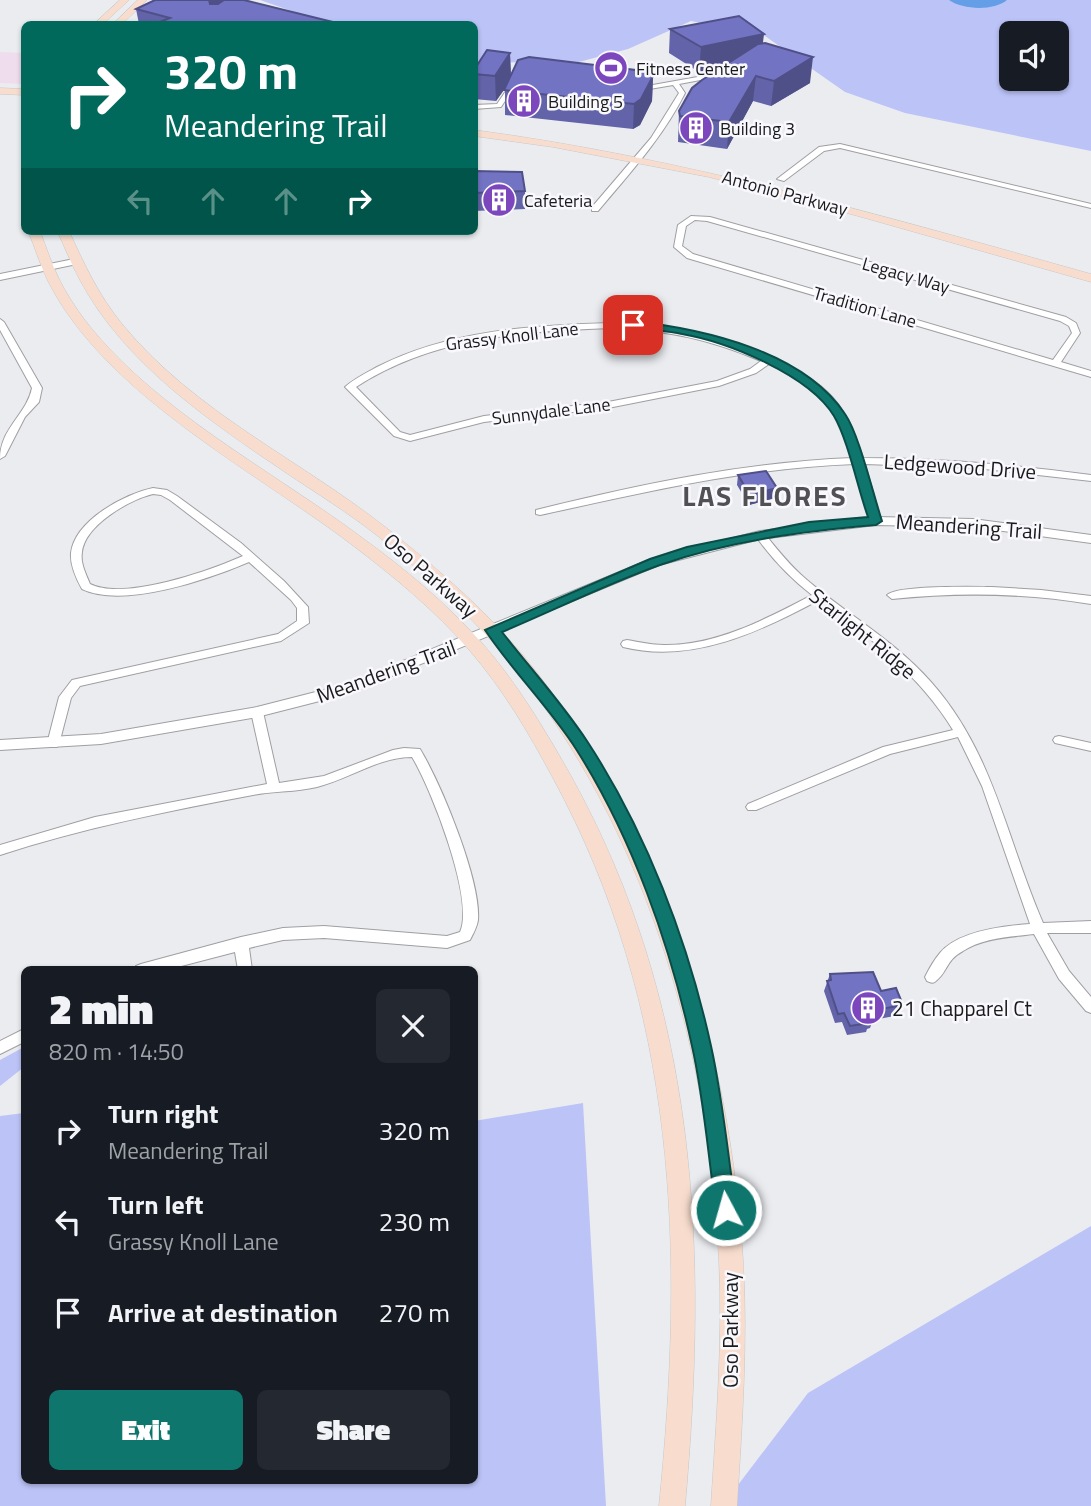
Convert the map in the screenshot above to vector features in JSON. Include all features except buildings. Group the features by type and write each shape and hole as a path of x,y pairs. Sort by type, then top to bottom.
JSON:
{"main road":[{"path":"101,21 125,0"},
{"path":"120,21 143,0"},
{"path":"0,91 21,92"},
{"path":"0,100 21,101"},
{"name":"Antonio Parkway","path":"478,125 784,181 1091,267"},
{"name":"Antonio Parkway","path":"478,133 642,153 1091,278"},
{"name":"Oso Parkway","path":"35,235 47,268 103,348 137,382 243,463 351,536 469,640 521,708 576,801 620,897 657,1020 682,1205 686,1295 684,1382 672,1506"},
{"name":"Oso Parkway","path":"64,235 74,262 127,335 201,405 381,530 440,579 493,630 581,744 612,798 643,865 685,982 702,1047 715,1120 731,1257 731,1359 724,1506"}],"street":[{"path":"626,88 653,88 728,72"},
{"path":"478,107 499,106 520,79"},
{"path":"595,209 642,153 677,105 682,93 676,84"},
{"path":"784,181 808,164 806,162 822,149 840,146 1059,196 1091,206"},
{"name":"Tradition Lane","path":"694,218 681,225 678,247 681,252 1091,374"},
{"name":"Legacy Way","path":"694,218 707,219 1063,318 1073,325 1076,333 1056,363"},
{"path":"0,277 74,262"},
{"path":"0,322 37,388 34,402 21,416 0,456"},
{"name":"Grassy Knoll Lane","path":"350,387 400,361 454,341 611,325 683,330 727,342 768,360 806,381 830,401 841,416 876,521"},
{"name":"Sunnydale Lane","path":"350,387 397,434 410,439 484,419 608,405 719,383 753,370 768,360"},
{"name":"Ledgewood Drive","path":"540,512 714,475 784,465 857,461 970,462 1091,478"},
{"path":"53,744 65,697 76,683 281,637 303,623 302,606 249,558 173,496 150,490 135,494 84,533 76,558 86,586 96,591 110,592 202,579 249,558"},
{"name":"Meandering Trail","path":"0,745 53,744 115,736 257,712 351,688 654,562 760,535 876,521 973,523 1091,539"},
{"name":"Starlight Ridge","path":"760,535 797,578 890,650 926,685 962,732 999,812 1036,930"},
{"path":"892,595 954,589 1001,589 1091,600"},
{"path":"627,644 668,650 699,644 790,611 819,596"},
{"path":"257,712 274,787"},
{"path":"752,807 887,750 962,732"},
{"path":"1059,740 1091,747"},
{"path":"0,850 51,832 105,819 274,787 324,781 401,751 416,752 424,762 448,822 471,920 466,936 447,942 324,932 283,934 156,966"},
{"path":"932,977 948,953 976,939 1036,930 1091,927"},
{"path":"1036,930 1059,970 1091,1007"},
{"path":"241,943 244,966"},
{"path":"0,1048 21,1037"}],"shaded area":[{"path":"260,0 1091,0 1091,151 905,113 845,92 765,36 691,21 628,49 575,63 478,62 478,21 320,21"},
{"path":"0,52 21,53 21,84 0,83"},
{"path":"21,1049 21,1069 0,1086 0,1060"},
{"path":"583,1103 606,1506 0,1506 0,1116 21,1113 21,1484 478,1484 478,1120"},
{"path":"1091,1226 1091,1506 722,1506 808,1393"}],"waterway":[{"path":"956,0 990,4 1000,0"}],"place":[{"name":"Fitness Center","path":"611,68"},
{"name":"Building 5","path":"524,101"},
{"name":"Building 3","path":"696,128"},
{"name":"Cafeteria","path":"499,200"},
{"name":"21 Chapparel Ct","path":"868,1008"}],"district":[{"name":"LAS FLORES","path":"765,495"}],"route":[{"path":"633,325 683,330 727,342 786,369 823,394 841,416 876,521 809,527 692,551 654,562 493,630 581,744 612,798 643,865 667,925 702,1047 715,1120 726,1210"}]}
